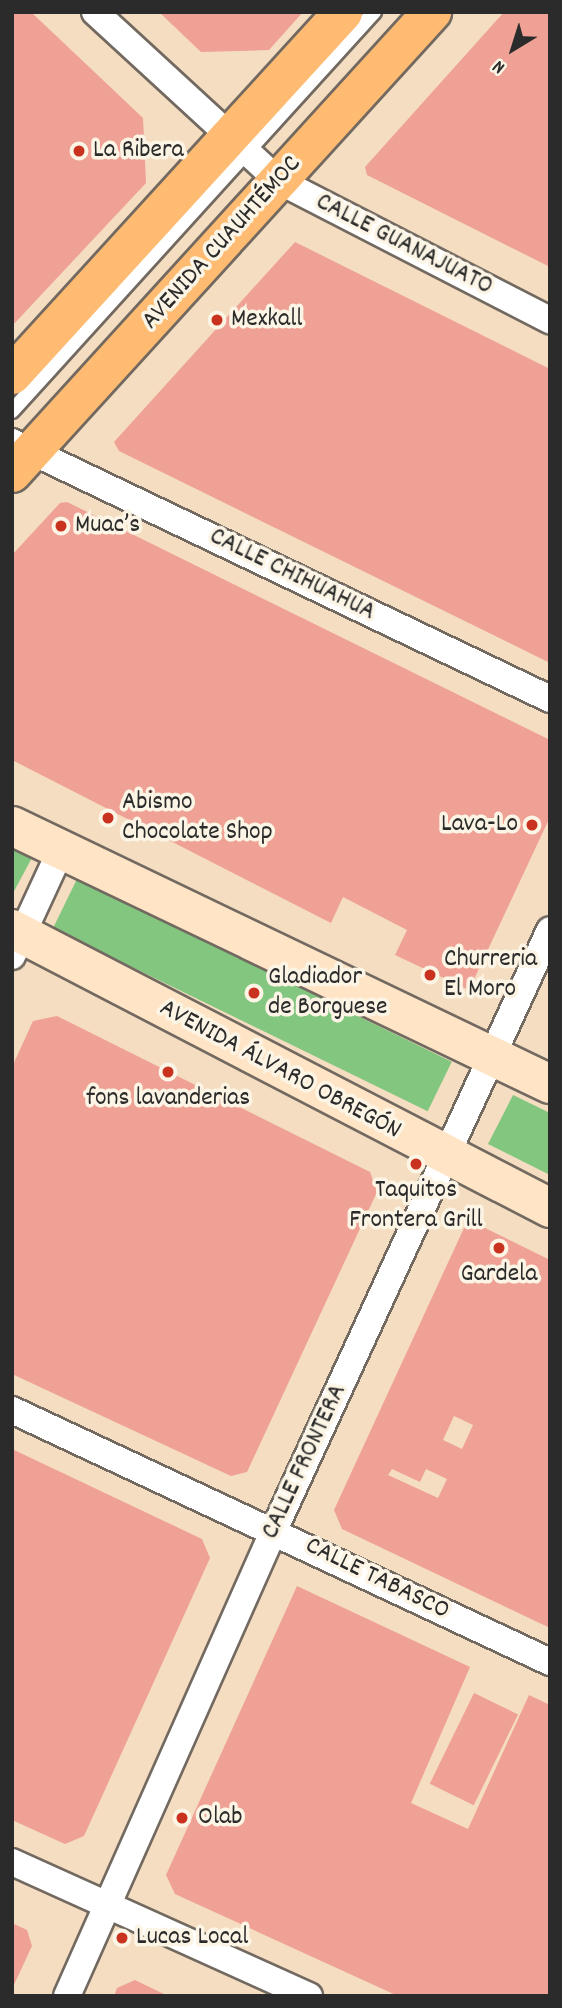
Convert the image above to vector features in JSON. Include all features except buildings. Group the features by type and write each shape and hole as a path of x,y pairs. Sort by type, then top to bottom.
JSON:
{"main road":[{"path":"18,363 237,146 343,12"},
{"name":"AVENIDA CUAUHTÉMOC","path":"19,455 279,181 432,12"},
{"path":"12,826 550,1084"},
{"name":"AVENIDA ÁLVARO OBREGÓN","path":"16,940 550,1208"}],"street":[{"name":"CALLE GUANAJUATO","path":"95,12 237,146 279,181 550,320"},
{"name":"CALLE CHIHUAHUA","path":"19,455 550,699"},
{"path":"16,940 61,850"},
{"name":"CALLE FRONTERA","path":"67,1996 111,1905 274,1530 550,930"},
{"name":"CALLE TABASCO","path":"12,1410 274,1530 550,1662"},
{"path":"12,1862 309,1996"}],"lane":[{"path":"12,411 237,146 374,12"}],"green space":[{"path":"12,843 34,854 12,895"},
{"path":"77,879 452,1062 428,1111 53,928"},
{"path":"513,1095 550,1113 550,1175 488,1144"}],"place":[{"name":"La Ribera","path":"79,151"},
{"name":"Mexkall","path":"217,320"},
{"name":"Muac’s","path":"61,526"},
{"name":"Abismo Chocolate Shop","path":"108,818"},
{"name":"Lava-Lo","path":"532,825"},
{"name":"Churreria El Moro","path":"430,975"},
{"name":"Gladiador de Borguese","path":"254,993"},
{"name":"fons lavanderias","path":"168,1072"},
{"name":"Taquitos Frontera Grill","path":"416,1164"},
{"name":"Gardela","path":"499,1248"},
{"name":"Olab","path":"182,1818"},
{"name":"Lucas Local","path":"122,1938"}]}
